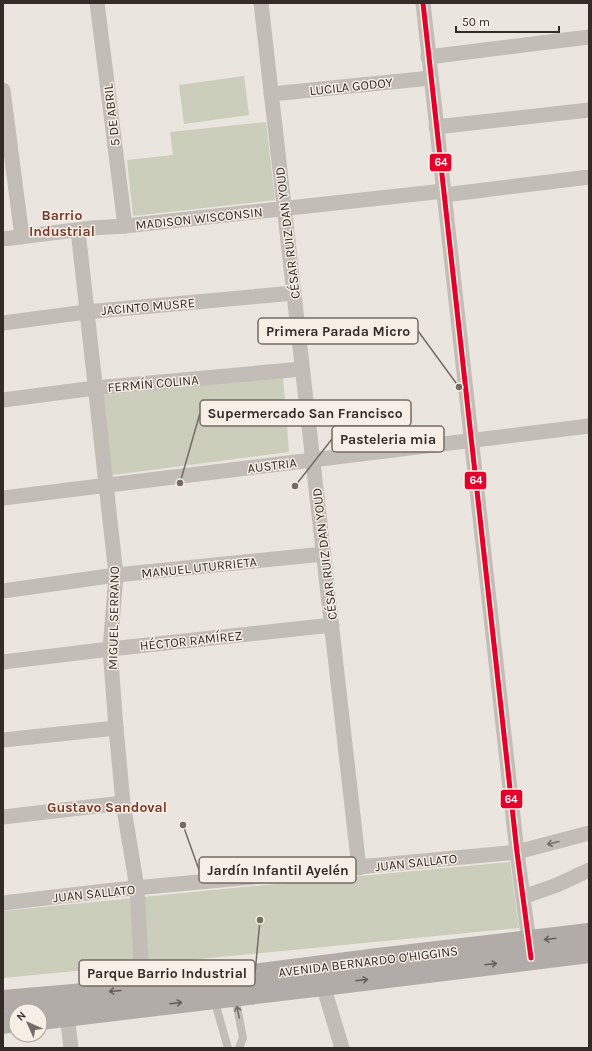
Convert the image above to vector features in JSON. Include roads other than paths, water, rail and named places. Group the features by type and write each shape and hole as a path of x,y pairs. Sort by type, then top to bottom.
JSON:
{"main road":[{"name":"AVENIDA BERNARDO O'HIGGINS","path":"3,1001 224,997 323,985 530,950 589,934"},
{"name":"AVENIDA BERNARDO O'HIGGINS","path":"48,1017 67,1015 143,998 378,959 530,950 589,952"}],"street":[{"name":"5 DE ABRIL","path":"97,3 125,226"},
{"name":"CÉSAR RUIZ DAN YOUD","path":"260,3 359,868"},
{"path":"423,3 430,78 472,440 517,852 530,950"},
{"path":"428,57 589,37"},
{"name":"LUCILA GODOY","path":"271,94 430,78"},
{"path":"3,90 22,237"},
{"path":"436,127 589,110"},
{"name":"MADISON WISCONSIN","path":"3,239 284,208 444,193 589,177"},
{"name":"MIGUEL SERRANO","path":"78,230 116,575 110,649 123,803 137,888 143,998"},
{"name":"JACINTO MUSRE","path":"3,322 86,312 294,293"},
{"name":"FERMÍN COLINA","path":"3,400 96,388 302,369"},
{"name":"AUSTRIA","path":"3,498 589,426"},
{"name":"MANUEL UTURRIETA","path":"3,591 116,575 324,554"},
{"name":"HÉCTOR RAMÍREZ","path":"3,662 332,624"},
{"path":"3,740 116,728"},
{"path":"3,817 123,803"},
{"name":"JUAN SALLATO","path":"3,903 137,888 517,852 589,833"},
{"path":"523,897 589,870"},
{"path":"323,985 342,1048"},
{"path":"67,1015 71,1048"}],"lane":[{"path":"224,997 228,1048"},
{"path":"224,997 243,1038 239,1048"}],"place":[{"name":"Primera Parada Micro","path":"459,387"},
{"name":"Supermercado San Francisco","path":"180,483"},
{"name":"Pasteleria mia","path":"295,486"},
{"name":"Jardín Infantil Ayelén","path":"183,825"},
{"name":"Parque Barrio Industrial","path":"260,920"}],"district":[{"name":"Barrio Industrial","path":"62,224"},
{"name":"Gustavo Sandoval","path":"107,807"}]}
